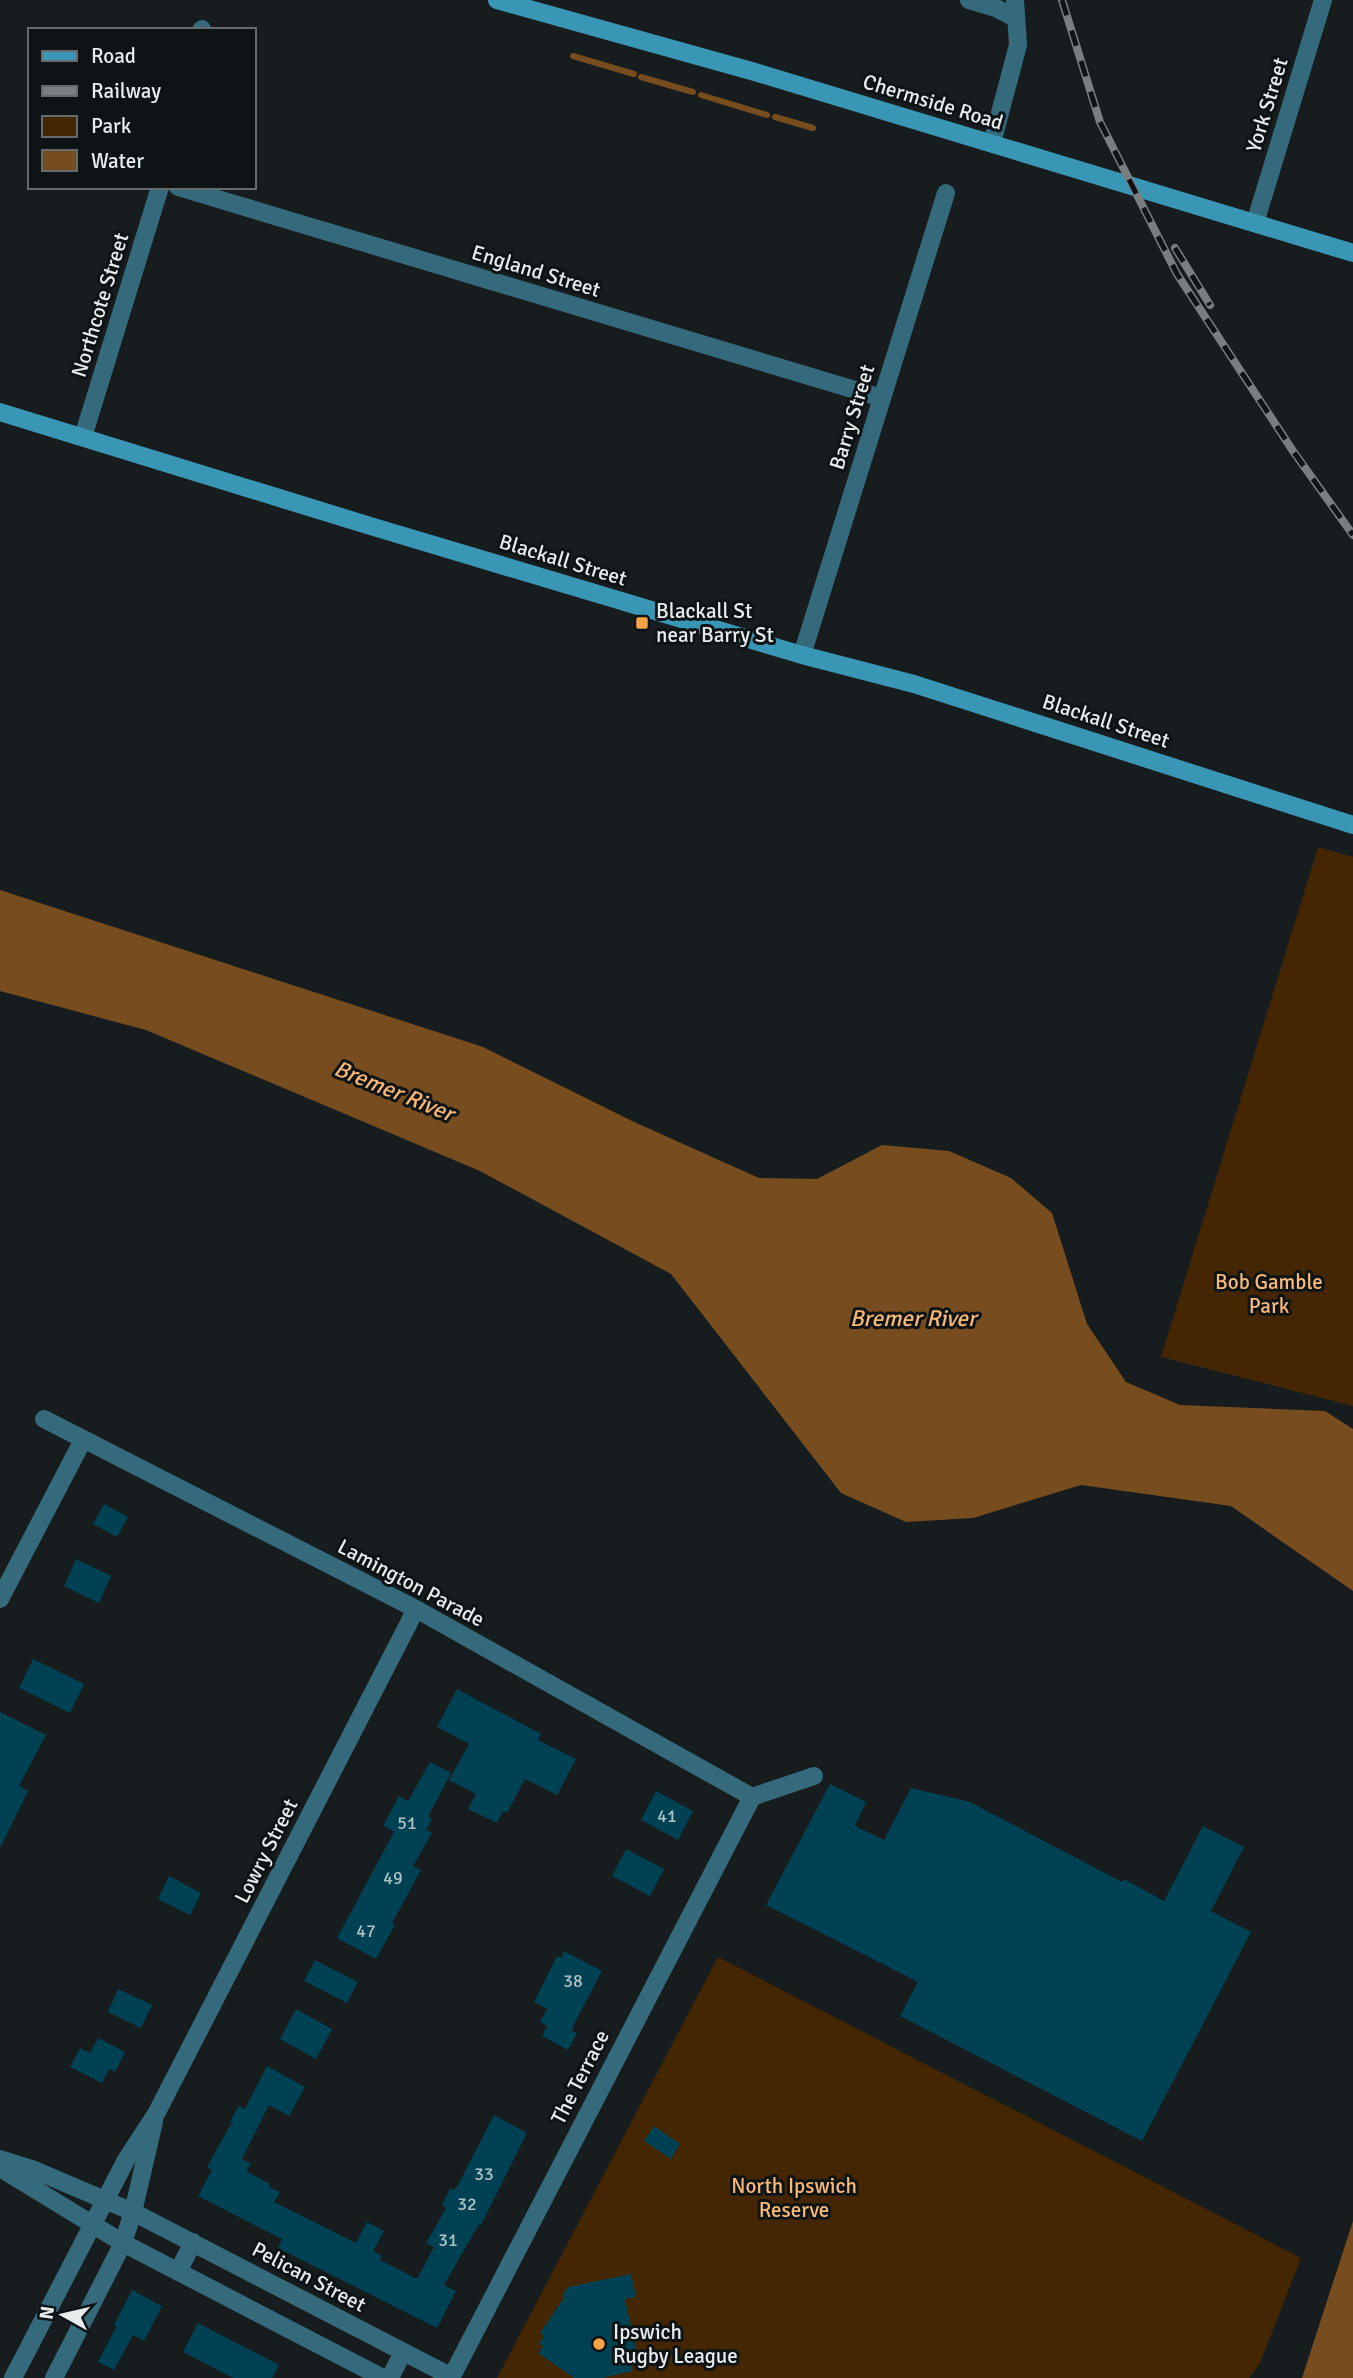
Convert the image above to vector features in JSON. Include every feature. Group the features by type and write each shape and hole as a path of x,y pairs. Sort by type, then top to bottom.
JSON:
{"street":[{"name":"Chermside Road","path":"498,0 755,72 1353,253"},
{"path":"970,0 996,8 1015,9 1018,45 1010,84 992,143"},
{"name":"York Street","path":"1255,223 1323,0"},
{"name":"Northcote Street","path":"83,437 159,189"},
{"name":"England Street","path":"185,189 882,398"},
{"name":"Barry Street","path":"802,655 946,193"},
{"name":"Blackall Street","path":"0,412 802,655 914,684 1353,825"},
{"name":"Lamington Parade","path":"44,1419 416,1609 751,1797"},
{"path":"0,1600 82,1440"},
{"name":"Lowry Street","path":"13,2378 126,2160 156,2114 416,1609"},
{"path":"751,1797 814,1776"},
{"name":"The Terrace","path":"452,2377 751,1797"},
{"name":"Lowry Street","path":"54,2378 123,2244 156,2114"},
{"name":"Pelican Street","path":"0,2159 32,2169 133,2212 452,2377"},
{"path":"0,2168 123,2244 383,2378"},
{"path":"178,2272 193,2242"},
{"path":"390,2378 403,2352"}],"green space":[{"name":"Bob Gamble Park","path":"1318,847 1353,857 1353,1406 1161,1357"},
{"name":"North Ipswich Reserve","path":"718,1957 1301,2258 1260,2363 1249,2378 497,2378"}],"water":[{"name":"Bremer River","path":"0,890 483,1047 632,1121 759,1178 817,1179 882,1145 949,1151 1011,1178 1052,1213 1087,1324 1126,1382 1180,1405 1325,1411 1353,1429 1353,1591 1231,1506 1081,1485 973,1518 906,1522 841,1493 671,1274 480,1171 146,1030 0,991"},
{"path":"1353,2221 1353,2378 1302,2378"}],"building":[{"path":"104,1504 128,1517 117,1537 93,1524"},
{"path":"76,1559 111,1576 99,1603 64,1586"},
{"path":"33,1659 84,1684 70,1713 19,1688"},
{"path":"457,1689 541,1734 538,1740 576,1759 557,1795 525,1779 507,1813 503,1811 497,1823 468,1809 476,1794 449,1780 469,1744 437,1727"},
{"path":"0,1712 46,1735 19,1786 28,1791 0,1848"},
{"path":"430,1762 451,1773 430,1813 429,1818 432,1819 426,1830 432,1833 413,1866 421,1870 376,1959 337,1938 394,1832 383,1826 399,1796 408,1801"},
{"path":"830,1784 866,1802 855,1826 884,1840 911,1788 970,1802 1122,1882 1124,1879 1164,1901 1203,1826 1244,1847 1211,1911 1251,1932 1142,2141 900,2016 918,1982 766,1905"},
{"path":"656,1791 693,1811 678,1840 641,1820"},
{"path":"626,1849 664,1869 650,1896 612,1876"},
{"path":"169,1876 201,1893 190,1915 158,1899"},
{"path":"564,1951 602,1971 574,2024 572,2031 577,2033 568,2050 542,2036 547,2026 540,2022 547,2009 534,2002 557,1956 561,1958"},
{"path":"315,1960 358,1982 347,2003 304,1981"},
{"path":"118,1989 152,2005 141,2028 108,2012"},
{"path":"296,2009 332,2029 316,2059 280,2039"},
{"path":"98,2038 125,2052 115,2072 109,2069 102,2083 70,2067 80,2048 90,2053"},
{"path":"267,2066 305,2087 289,2116 269,2105 242,2159 251,2164 246,2171 280,2192 274,2202 356,2243 367,2222 384,2231 373,2251 382,2256 380,2260 417,2279 434,2247 426,2243 446,2208 442,2205 450,2188 454,2190 458,2185 494,2115 527,2133 481,2225 479,2224 444,2285 456,2291 437,2328 278,2248 282,2239 198,2196 212,2170 207,2167 232,2122 230,2121 239,2106 245,2109"},
{"path":"654,2126 680,2144 671,2159 644,2141"},
{"path":"631,2274 636,2297 625,2299 639,2363 631,2365 633,2371 602,2378 574,2378 538,2353 543,2346 539,2344 544,2336 540,2333 568,2287"},
{"path":"132,2290 162,2306 144,2341 133,2335 114,2370 98,2362"},
{"path":"198,2323 279,2365 272,2378 233,2378 183,2352"}],"waterway":[{"path":"573,56 634,74"},
{"path":"641,77 693,92"},
{"path":"701,95 767,115"},
{"path":"775,117 813,128"}],"railway":[{"path":"1062,0 1100,122 1177,274 1293,451 1353,535"},
{"path":"1175,248 1210,305"}],"place":[{"name":"Blackall St near Barry St","path":"642,623"},
{"name":"Ipswich Rugby League","path":"599,2344"}]}
